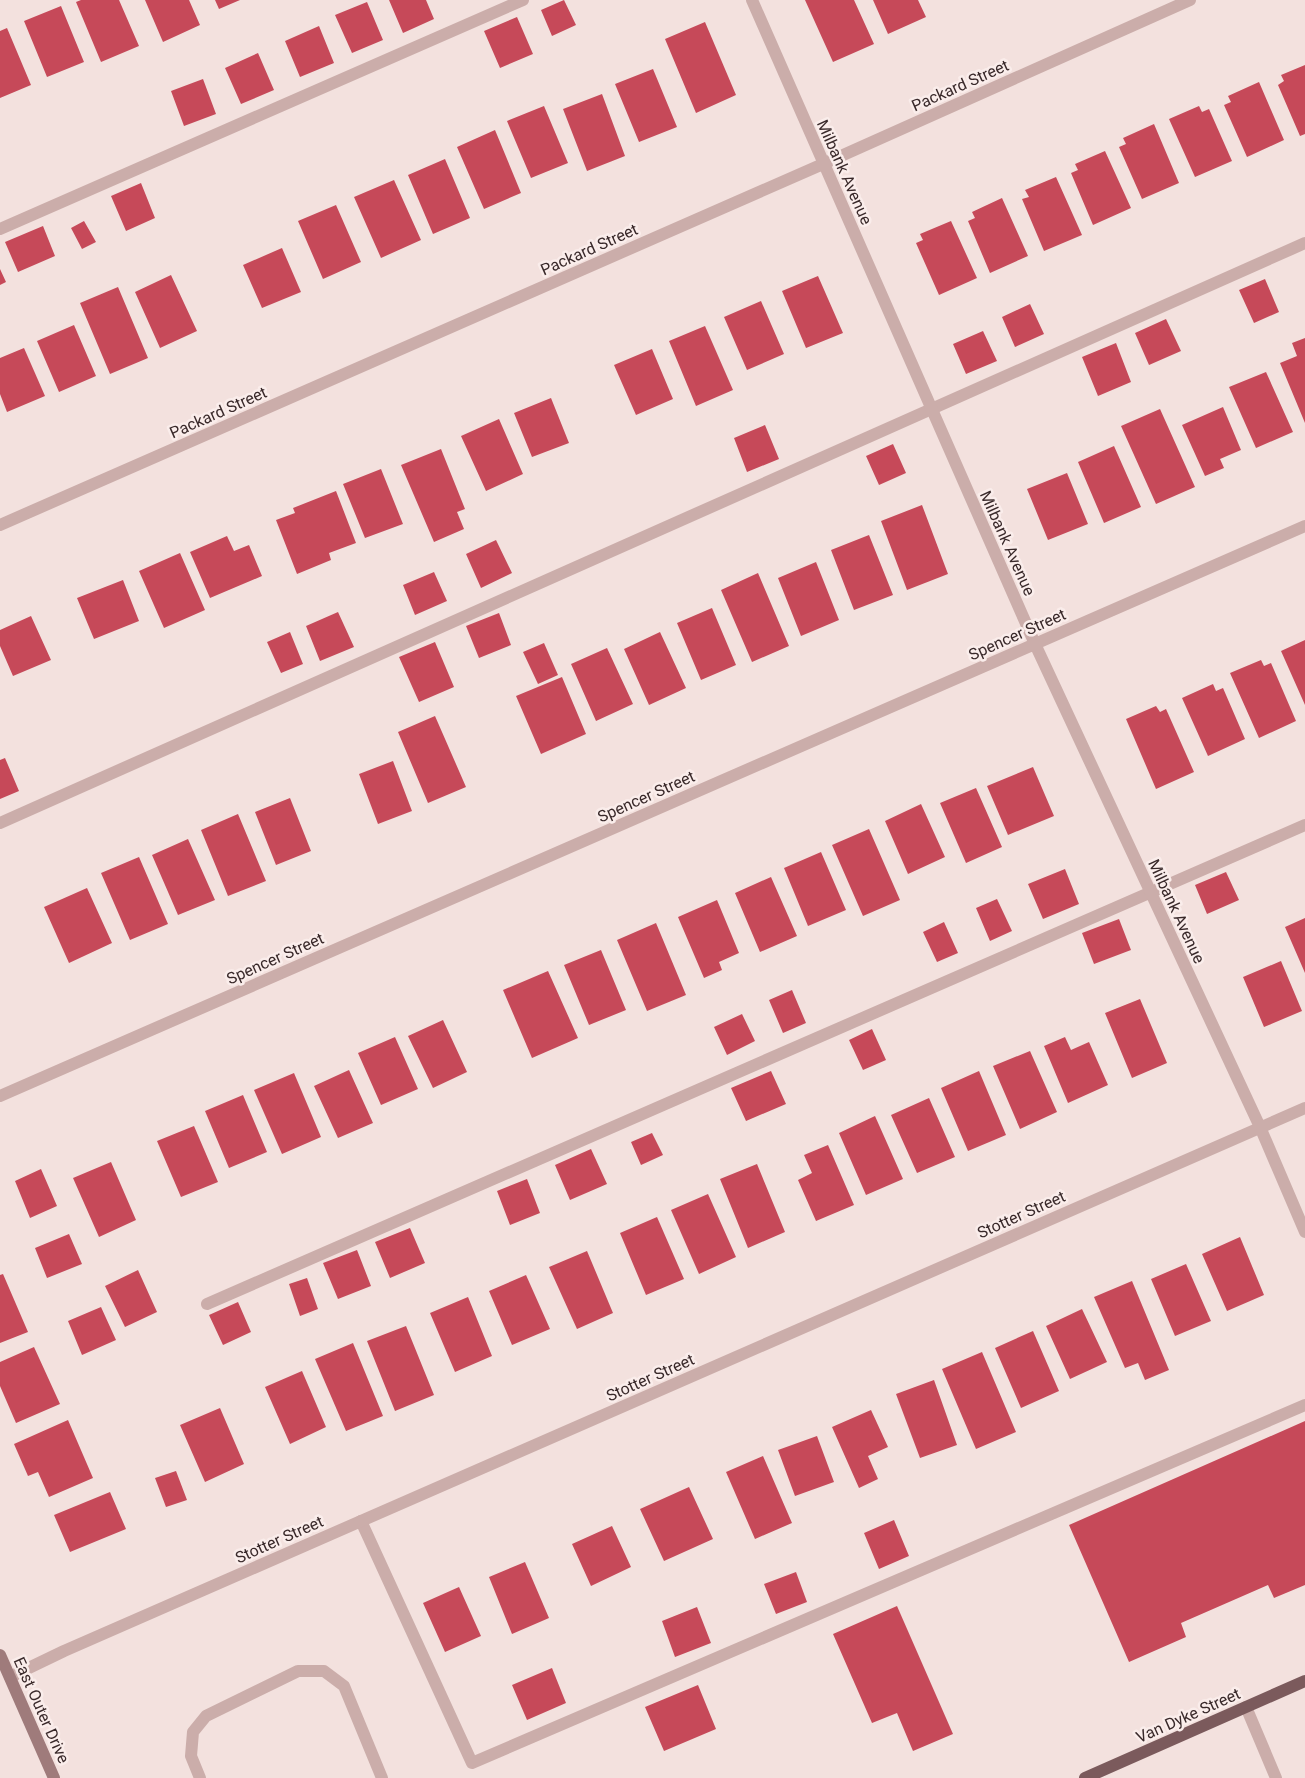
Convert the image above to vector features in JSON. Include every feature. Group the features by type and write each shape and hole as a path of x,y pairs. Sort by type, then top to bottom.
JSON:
{"main road":[{"name":"East Outer Drive","path":"0,1655 54,1778"},
{"path":"0,1666 10,1677"},
{"name":"Van Dyke Street","path":"1085,1778 1305,1681"}],"street":[{"path":"0,229 523,0"},
{"name":"Milbank Avenue","path":"752,0 1035,644 1260,1128 1305,1232"},
{"name":"Packard Street","path":"0,525 823,164 1190,0"},
{"path":"0,823 1305,243"},
{"name":"Spencer Street","path":"0,1096 1305,526"},
{"path":"207,1304 1305,825"},
{"name":"Stotter Street","path":"10,1677 64,1651 1305,1108"},
{"path":"361,1521 472,1763 1305,1405"},
{"path":"200,1778 191,1756 193,1732 206,1716 298,1671 324,1671 344,1686 382,1778"},
{"path":"1246,1707 1276,1778"}],"building":[{"path":"81,0 119,0 139,46 101,62 76,2"},
{"path":"145,0 189,0 200,25 163,42"},
{"path":"215,0 240,0 219,9"},
{"path":"389,0 426,0 434,19 403,33"},
{"path":"564,0 576,25 552,36 541,10"},
{"path":"805,0 854,0 874,44 833,62"},
{"path":"873,0 918,0 926,17 888,34"},
{"path":"367,2 383,40 352,53 335,15"},
{"path":"61,6 84,62 47,77 24,21"},
{"path":"517,17 533,54 500,68 484,31"},
{"path":"705,22 736,95 696,113 665,39"},
{"path":"319,26 334,63 300,77 285,41"},
{"path":"7,28 31,85 0,98 0,31"},
{"path":"258,53 274,90 241,104 225,68"},
{"path":"1305,65 1305,134 1300,136 1278,85 1284,81 1281,75"},
{"path":"653,69 677,127 639,142 615,84"},
{"path":"203,79 216,114 184,126 171,91"},
{"path":"1259,82 1284,140 1247,157 1224,105 1231,102 1228,96"},
{"path":"602,94 625,156 587,171 563,109"},
{"path":"544,106 568,163 531,178 507,121"},
{"path":"1199,106 1202,112 1209,109 1232,161 1195,177 1169,119"},
{"path":"1154,124 1179,183 1142,199 1119,147 1126,144 1123,138"},
{"path":"495,130 521,193 484,209 457,147"},
{"path":"1105,151 1131,208 1093,225 1071,173 1078,170 1075,164"},
{"path":"445,159 470,218 433,234 408,175"},
{"path":"1056,177 1082,235 1044,251 1022,199 1029,197 1025,190"},
{"path":"394,180 421,240 381,258 354,197"},
{"path":"141,183 155,218 126,231 111,196"},
{"path":"1002,198 1028,256 990,273 968,221 975,218 972,212"},
{"path":"336,205 361,262 323,279 298,221"},
{"path":"84,221 96,242 82,249 71,228"},
{"path":"951,221 977,278 939,295 916,243 923,240 920,234"},
{"path":"43,226 55,256 18,272 5,242"},
{"path":"282,248 301,292 262,308 243,265"},
{"path":"0,269 6,282 0,285"},
{"path":"171,275 197,331 160,348 135,292"},
{"path":"818,276 843,333 806,348 782,291"},
{"path":"1265,279 1279,312 1254,323 1239,290"},
{"path":"118,287 148,358 110,374 80,303"},
{"path":"761,301 784,354 747,370 724,317"},
{"path":"1030,304 1044,334 1015,347 1002,317"},
{"path":"1166,319 1181,351 1149,365 1135,333"},
{"path":"74,325 96,376 59,392 37,341"},
{"path":"705,326 733,390 696,406 669,341"},
{"path":"983,331 997,361 966,374 953,344"},
{"path":"1305,338 1305,423 1280,363 1297,356 1292,343"},
{"path":"1116,343 1131,382 1098,396 1082,357"},
{"path":"24,348 45,396 7,412 0,394 0,358"},
{"path":"652,349 673,399 636,415 614,365"},
{"path":"1266,372 1293,432 1256,448 1229,387"},
{"path":"551,398 569,443 532,457 514,413"},
{"path":"1223,407 1241,450 1220,459 1224,468 1205,476 1182,425"},
{"path":"1160,409 1195,487 1156,504 1121,426"},
{"path":"499,419 523,474 486,491 461,436"},
{"path":"765,425 779,459 747,472 734,438"},
{"path":"893,444 906,473 879,485 866,456"},
{"path":"1114,446 1141,507 1104,523 1078,462"},
{"path":"441,449 465,509 457,512 464,529 434,542 401,465"},
{"path":"381,469 403,524 365,538 343,484"},
{"path":"1067,473 1088,524 1048,540 1027,489"},
{"path":"336,491 356,543 329,553 331,560 297,574 276,520 295,513 293,508"},
{"path":"922,505 948,574 907,590 881,521"},
{"path":"869,535 893,595 854,610 831,550"},
{"path":"227,536 234,551 249,545 262,576 210,598 190,552"},
{"path":"496,540 512,573 481,588 466,554"},
{"path":"180,553 205,610 164,628 139,571"},
{"path":"816,562 839,620 801,636 778,578"},
{"path":"434,572 447,601 415,615 403,585"},
{"path":"758,573 789,646 752,662 721,590"},
{"path":"123,580 139,621 94,639 77,598"},
{"path":"712,608 736,665 701,680 677,623"},
{"path":"338,612 354,647 320,661 306,626"},
{"path":"499,613 511,645 479,658 466,626"},
{"path":"31,616 51,660 13,676 0,646 0,630"},
{"path":"290,632 303,664 281,673 267,642"},
{"path":"660,632 686,688 649,705 624,649"},
{"path":"1305,640 1305,705 1281,651"},
{"path":"435,642 454,687 419,702 399,657"},
{"path":"544,643 558,675 538,684 523,652"},
{"path":"607,648 633,704 596,721 571,664"},
{"path":"1261,660 1264,666 1271,663 1296,721 1259,738 1230,673"},
{"path":"562,677 586,734 541,754 516,696"},
{"path":"1213,684 1216,691 1223,688 1245,739 1208,756 1182,698"},
{"path":"1156,706 1160,712 1166,709 1194,772 1156,789 1126,719"},
{"path":"435,716 466,787 428,803 398,732"},
{"path":"5,758 19,791 0,799 0,760"},
{"path":"393,761 412,811 378,824 359,774"},
{"path":"1033,767 1054,816 1008,835 987,786"},
{"path":"976,788 1002,847 966,863 940,803"},
{"path":"290,798 311,851 276,865 255,812"},
{"path":"921,804 945,857 908,874 885,821"},
{"path":"238,814 266,881 228,896 201,830"},
{"path":"869,829 900,900 863,916 832,845"},
{"path":"188,839 215,900 178,915 152,855"},
{"path":"821,852 846,910 808,926 784,868"},
{"path":"139,857 168,924 130,940 101,873"},
{"path":"1065,869 1079,904 1043,919 1028,884"},
{"path":"1226,872 1239,900 1207,914 1195,885"},
{"path":"771,877 797,936 760,952 735,893"},
{"path":"87,888 112,943 69,963 44,907"},
{"path":"997,899 1012,931 990,941 976,908"},
{"path":"717,900 739,953 719,962 722,970 704,978 678,917"},
{"path":"1305,918 1305,973 1285,927"},
{"path":"1119,919 1131,950 1094,964 1082,933"},
{"path":"944,922 958,953 937,962 923,932"},
{"path":"656,923 686,995 647,1011 617,940"},
{"path":"601,950 626,1010 589,1025 564,965"},
{"path":"1281,961 1302,1011 1264,1027 1243,977"},
{"path":"548,971 578,1038 532,1058 503,990"},
{"path":"792,990 806,1023 783,1033 769,1000"},
{"path":"1140,999 1167,1063 1132,1078 1105,1013"},
{"path":"742,1014 755,1041 727,1055 714,1027"},
{"path":"443,1020 467,1072 433,1088 408,1036"},
{"path":"872,1029 886,1060 863,1070 849,1040"},
{"path":"395,1037 418,1089 381,1105 358,1053"},
{"path":"1065,1037 1071,1050 1089,1042 1108,1085 1068,1103 1044,1046"},
{"path":"1030,1051 1057,1112 1020,1129 993,1066"},
{"path":"349,1070 373,1123 338,1138 314,1086"},
{"path":"771,1071 786,1104 746,1121 731,1088"},
{"path":"979,1071 1006,1135 968,1151 941,1088"},
{"path":"294,1073 321,1137 282,1154 254,1090"},
{"path":"243,1095 267,1152 229,1168 205,1111"},
{"path":"929,1098 955,1157 917,1173 891,1115"},
{"path":"875,1116 903,1179 866,1195 839,1133"},
{"path":"194,1126 218,1182 181,1197 157,1141"},
{"path":"652,1133 663,1155 641,1165 631,1142"},
{"path":"828,1145 854,1205 816,1221 798,1180 812,1173 804,1155"},
{"path":"591,1149 607,1184 570,1200 555,1165"},
{"path":"111,1162 136,1220 99,1237 73,1178"},
{"path":"757,1164 785,1232 748,1248 720,1179"},
{"path":"41,1169 57,1206 30,1218 15,1181"},
{"path":"527,1179 540,1213 510,1225 497,1191"},
{"path":"708,1194 736,1257 699,1274 671,1210"},
{"path":"657,1217 684,1279 646,1295 620,1233"},
{"path":"410,1228 425,1263 390,1278 375,1242"},
{"path":"69,1234 82,1264 47,1278 35,1248"},
{"path":"1240,1237 1264,1295 1227,1311 1202,1254"},
{"path":"357,1250 371,1286 338,1299 323,1263"},
{"path":"587,1251 613,1313 577,1329 549,1267"},
{"path":"1186,1264 1211,1321 1175,1336 1151,1279"},
{"path":"138,1270 157,1312 125,1327 105,1286"},
{"path":"3,1274 28,1332 0,1343 0,1275"},
{"path":"526,1275 550,1329 512,1345 489,1291"},
{"path":"307,1278 318,1309 300,1316 289,1284"},
{"path":"1132,1281 1169,1370 1145,1380 1138,1363 1125,1368 1094,1297"},
{"path":"468,1297 492,1356 455,1372 430,1313"},
{"path":"238,1302 251,1332 223,1345 209,1315"},
{"path":"101,1307 116,1340 82,1355 68,1321"},
{"path":"1082,1309 1107,1362 1070,1379 1046,1326"},
{"path":"406,1326 434,1395 395,1411 367,1341"},
{"path":"1033,1331 1059,1391 1021,1408 995,1348"},
{"path":"353,1343 383,1416 346,1431 315,1359"},
{"path":"34,1347 60,1404 16,1423 0,1386 0,1362"},
{"path":"982,1352 1016,1432 976,1449 942,1369"},
{"path":"302,1371 326,1427 290,1444 265,1387"},
{"path":"934,1380 957,1445 920,1458 896,1394"},
{"path":"220,1408 244,1464 205,1482 180,1425"},
{"path":"871,1410 888,1447 868,1456 878,1479 859,1488 832,1427"},
{"path":"68,1420 93,1478 49,1497 38,1472 28,1476 14,1444"},
{"path":"1305,1421 1305,1585 1274,1598 1268,1585 1181,1623 1186,1637 1129,1662 1069,1525"},
{"path":"817,1436 834,1482 795,1496 778,1450"},
{"path":"763,1456 792,1523 755,1539 726,1472"},
{"path":"176,1471 187,1500 166,1507 155,1478"},
{"path":"689,1487 713,1539 664,1561 640,1509"},
{"path":"110,1492 126,1529 70,1552 54,1515"},
{"path":"894,1520 909,1556 879,1569 864,1533"},
{"path":"612,1526 631,1567 591,1586 572,1544"},
{"path":"525,1562 549,1618 512,1634 489,1577"},
{"path":"796,1572 807,1602 776,1614 764,1584"},
{"path":"459,1587 481,1636 445,1652 423,1603"},
{"path":"897,1606 953,1734 913,1751 897,1713 872,1723 833,1634"},
{"path":"697,1607 711,1643 675,1657 662,1621"},
{"path":"552,1668 566,1703 527,1720 512,1685"},
{"path":"698,1685 716,1729 664,1751 645,1707"}]}
